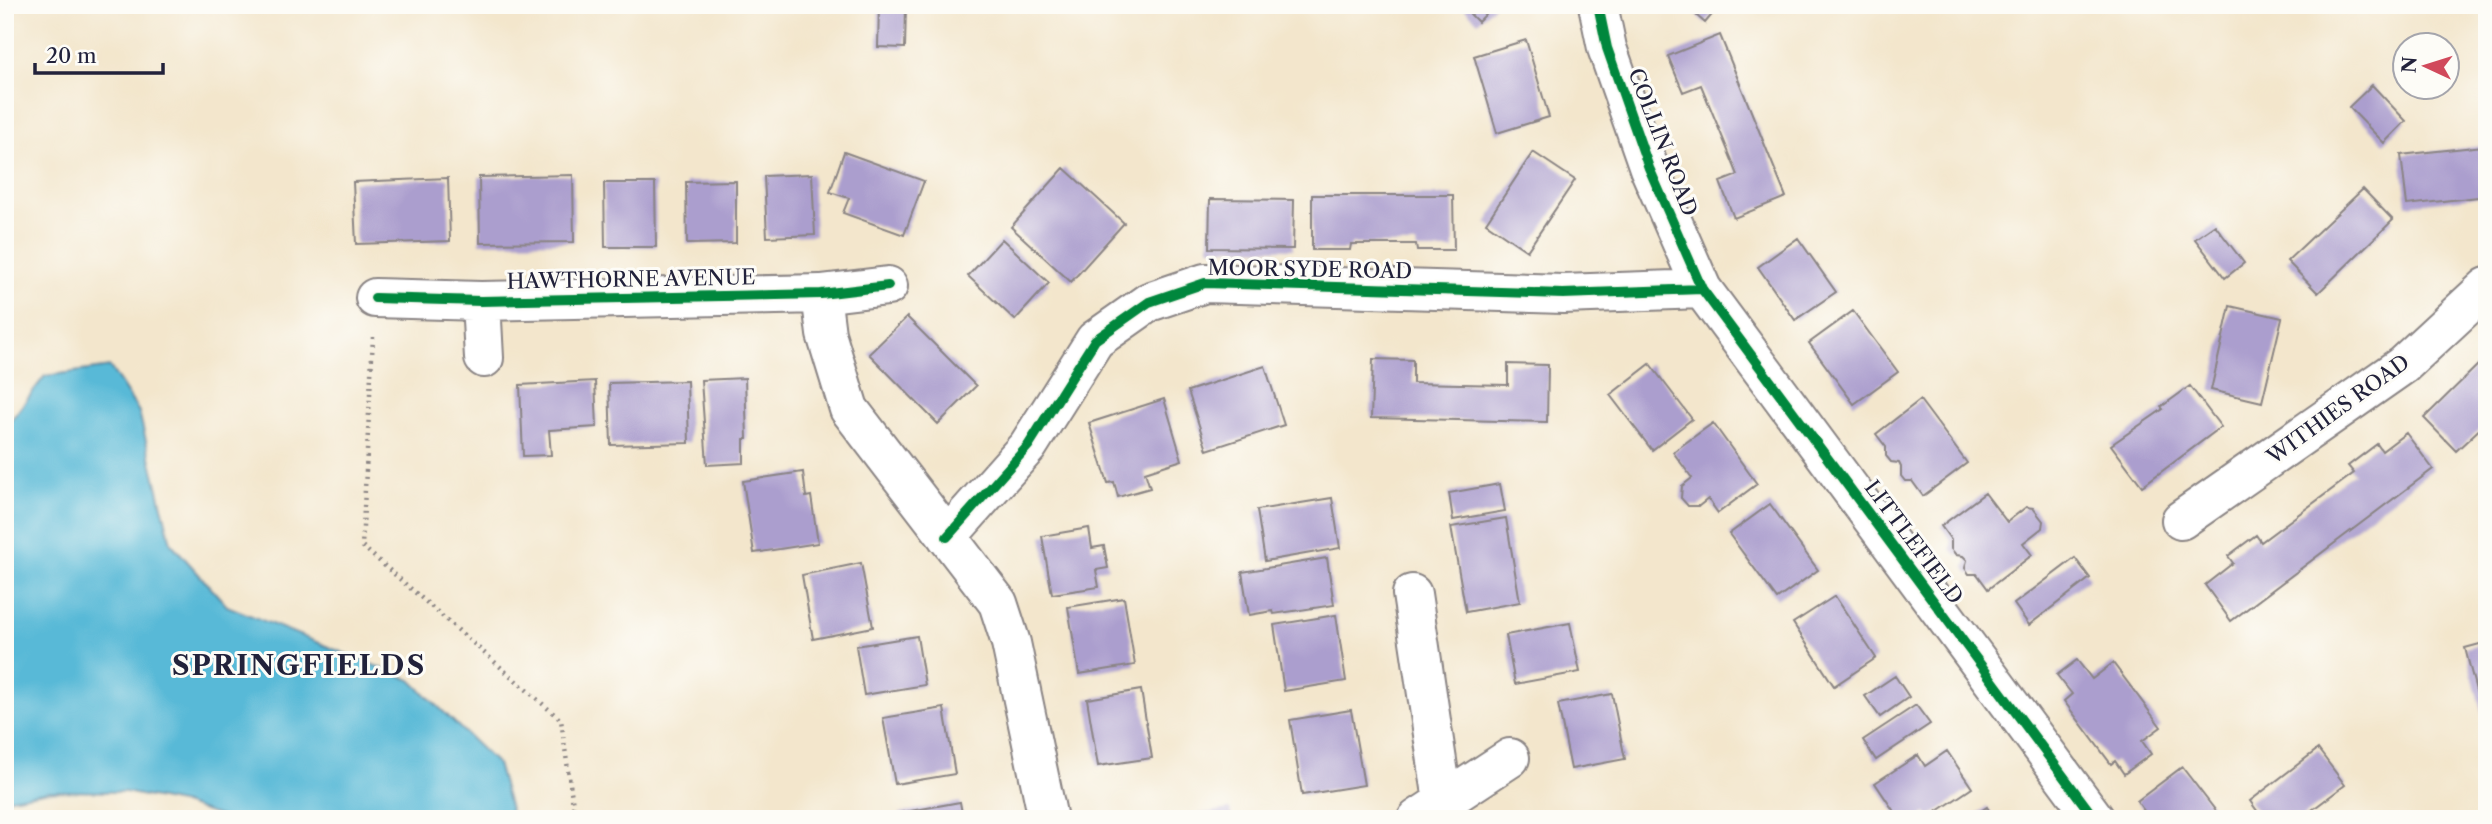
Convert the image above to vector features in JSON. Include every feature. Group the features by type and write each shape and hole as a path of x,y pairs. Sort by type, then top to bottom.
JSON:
{"street":[{"name":"COLLIN ROAD","path":"1598,5 1607,48 1649,168 1702,289"},
{"name":"MOOR SYDE ROAD","path":"947,537 1028,446 1095,340 1149,302 1205,283 1563,294 1702,289"},
{"name":"HAWTHORNE AVENUE","path":"375,298 481,301 821,294 888,286"},
{"name":"WITHIES ROAD","path":"2181,520 2403,365 2487,287"},
{"name":"LITTLEFIELD","path":"1702,289 2095,819"},
{"path":"821,294 826,334 849,409 998,603 1011,643 1048,819"},
{"name":"HAWTHORNE AVENUE","path":"481,301 484,358"},
{"path":"1412,594 1430,810 1510,758"}],"path":[{"path":"375,298 362,546 561,720 576,819"}],"water":[{"path":"110,367 139,412 171,543 227,606 411,680 497,764 513,819 228,819 180,803 125,792 49,791 5,799 5,428 45,376"}],"building":[{"path":"879,5 906,5 905,48 878,47"},
{"path":"1461,5 1495,5 1478,22"},
{"path":"1685,5 1720,5 1705,23"},
{"path":"1720,35 1786,197 1734,218 1720,182 1738,175 1701,85 1683,92 1668,56"},
{"path":"1526,40 1549,117 1497,133 1474,56"},
{"path":"2372,85 2406,121 2384,143 2349,107"},
{"path":"2483,146 2487,196 2407,205 2401,155"},
{"path":"844,152 924,181 904,235 843,213 849,198 830,192"},
{"path":"1533,152 1575,180 1527,251 1486,223"},
{"path":"1064,168 1124,223 1071,282 1011,227"},
{"path":"812,174 815,235 767,237 764,176"},
{"path":"573,175 574,242 480,243 479,177"},
{"path":"448,178 450,241 356,244 353,182"},
{"path":"736,181 736,243 687,244 686,182"},
{"path":"604,183 655,183 656,247 605,247"},
{"path":"2363,189 2393,220 2318,293 2287,261"},
{"path":"1312,195 1453,195 1454,250 1417,250 1416,244 1351,244 1350,250 1312,250"},
{"path":"1210,199 1294,200 1293,249 1209,248"},
{"path":"2215,225 2244,263 2225,278 2195,239"},
{"path":"1798,238 1836,292 1795,320 1758,267"},
{"path":"1002,239 1049,283 1015,320 968,276"},
{"path":"2230,306 2282,318 2262,402 2211,390"},
{"path":"1853,311 1898,372 1854,404 1809,343"},
{"path":"907,317 976,386 938,424 869,354"},
{"path":"2487,356 2487,422 2456,451 2424,418"},
{"path":"1373,359 1413,360 1413,383 1508,385 1508,364 1548,365 1547,422 1371,418"},
{"path":"1650,364 1692,419 1652,450 1610,395"},
{"path":"1265,366 1284,425 1207,450 1188,391"},
{"path":"745,378 747,439 744,439 744,463 707,465 701,380"},
{"path":"595,381 597,427 549,430 551,455 523,456 520,385"},
{"path":"687,381 689,443 611,445 609,383"},
{"path":"2190,386 2221,427 2142,486 2111,445 2163,409 2161,407"},
{"path":"1164,399 1182,460 1145,472 1150,488 1118,497 1114,482 1108,483 1089,423"},
{"path":"1920,400 1967,463 1923,496 1912,481 1905,481 1901,476 1899,463 1891,462 1886,456 1886,447 1876,434"},
{"path":"1713,423 1757,484 1718,513 1708,499 1699,506 1688,506 1681,498 1682,486 1692,478 1673,452"},
{"path":"2406,433 2433,469 2231,621 2205,585 2233,563 2228,556 2256,535 2261,542 2354,473 2348,466 2377,444 2382,451"},
{"path":"803,472 806,497 811,496 818,543 754,553 743,481"},
{"path":"1500,484 1505,511 1453,520 1449,493"},
{"path":"1985,493 2007,522 2026,507 2033,508 2043,521 2042,528 2023,543 2032,555 1988,589 1977,574 1969,574 1965,568 1967,560 1956,555 1951,549 1951,540 1941,526"},
{"path":"1332,498 1340,548 1265,561 1257,510"},
{"path":"1770,504 1818,570 1777,599 1729,534"},
{"path":"1506,518 1520,602 1466,612 1451,527"},
{"path":"1089,528 1092,548 1104,546 1108,568 1096,570 1099,587 1052,594 1042,536"},
{"path":"1327,558 1334,605 1249,615 1242,572"},
{"path":"2075,558 2090,578 2029,625 2014,604"},
{"path":"861,563 873,627 813,639 802,575"},
{"path":"1835,596 1876,658 1834,686 1793,623"},
{"path":"1124,598 1135,665 1079,674 1068,607"},
{"path":"1336,615 1346,681 1284,691 1274,625"},
{"path":"1570,623 1580,672 1515,684 1506,635"},
{"path":"917,636 925,685 864,695 856,646"},
{"path":"2487,642 2487,729 2486,729 2465,648"},
{"path":"2077,660 2092,679 2113,663 2161,727 2142,741 2151,754 2124,774 2115,761 2111,764 2064,701 2072,694 2057,675"},
{"path":"1895,676 1909,697 1880,717 1865,696"},
{"path":"1141,690 1152,758 1098,766 1087,699"},
{"path":"1612,694 1625,759 1571,769 1558,704"},
{"path":"1916,705 1930,724 1876,760 1863,740"},
{"path":"944,708 955,774 895,784 883,718"},
{"path":"1351,710 1364,785 1302,795 1290,720"},
{"path":"2318,749 2345,785 2300,819 2263,819 2250,801"},
{"path":"1947,751 1972,788 1929,817 1926,813 1917,819 1899,819 1875,783 1918,755 1925,766"},
{"path":"2182,767 2222,819 2150,819 2137,801"},
{"path":"960,802 963,819 900,819 899,813"},
{"path":"1987,807 1995,819 1969,819"},
{"path":"1230,809 1232,819 1179,819 1179,817"}],"cycle path":[{"path":"1598,5 1607,48 1649,168 1702,289 2095,819"},
{"path":"947,537 1028,446 1095,340 1149,302 1205,283 1563,294 1702,289"},
{"path":"375,298 481,301 821,294 888,286"}],"district":[{"name":"SPRINGFIELDS","path":"299,665"}]}
